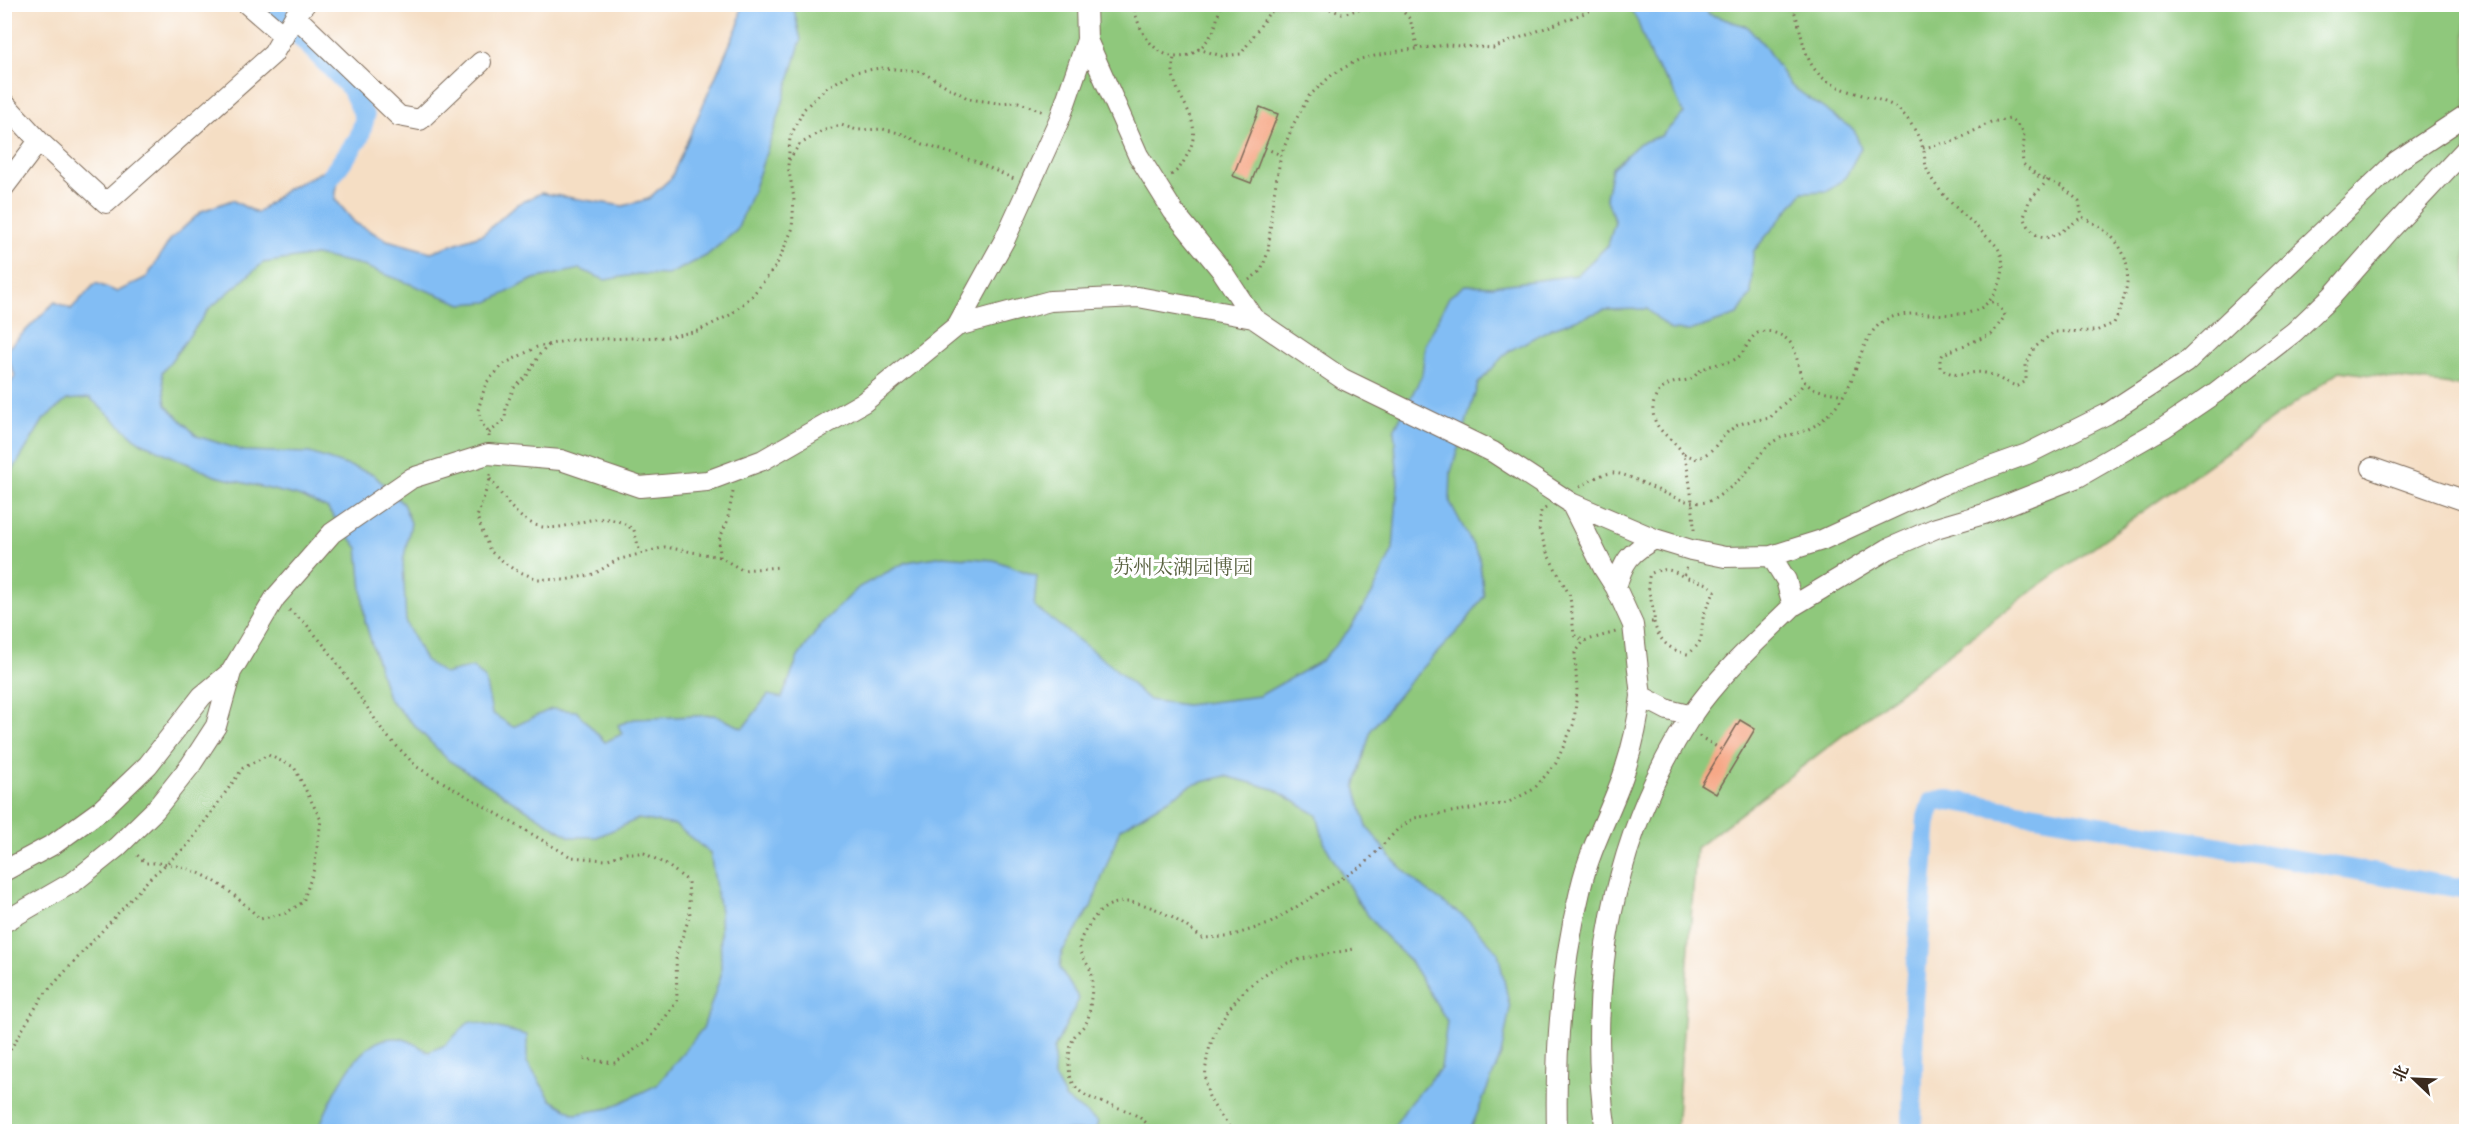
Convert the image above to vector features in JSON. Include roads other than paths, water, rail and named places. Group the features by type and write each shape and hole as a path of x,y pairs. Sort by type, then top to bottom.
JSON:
{"street":[{"path":"247,4 284,36"},
{"path":"4,922 75,881 155,810 190,766 216,726 231,672 275,598 332,533 412,478 488,454 561,460 640,487 706,481 763,460 864,402 957,326 1005,239 1060,118 1087,40 1086,4"},
{"path":"4,103 39,141 106,202 273,54 300,10 399,116 420,120 481,62"},
{"path":"1087,40 1138,155 1173,211 1222,271 1253,318 1343,379 1493,452 1567,500 1655,539 1725,557 1771,556 1822,540 1949,482 2027,454 2107,414 2185,363 2397,161 2466,114"},
{"path":"4,187 39,141"},
{"path":"1606,1131 1601,1095 1599,1003 1609,921 1627,854 1653,786 1692,716 1720,680 1793,606 1888,549 1936,528 1984,514 2078,477 2165,427 2259,361 2332,296 2466,149"},
{"path":"957,326 1050,301 1138,297 1253,318"},
{"path":"2372,468 2466,501"},
{"path":"1557,1131 1555,1070 1559,1015 1581,885 1623,776 1637,729 1641,696 1633,624 1616,588 1567,500"},
{"path":"1616,588 1622,566 1636,549 1655,539"},
{"path":"1771,556 1786,580 1793,606"},
{"path":"4,871 54,844 101,810 148,765 202,696 231,672"},
{"path":"1641,696 1668,710 1692,716"}],"water":[{"path":"741,5 793,5 801,40 779,115 737,230 706,256 668,275 638,274 605,280 580,269 534,279 488,302 462,304 358,264 315,255 263,263 209,309 162,373 166,405 197,436 244,451 310,453 373,474 403,504 411,523 403,562 406,623 425,660 444,674 473,667 485,679 492,713 513,727 551,709 576,711 605,742 622,734 618,725 634,719 714,715 743,728 768,695 782,698 798,657 822,623 859,587 906,562 943,556 994,560 1037,576 1034,606 1112,666 1149,700 1186,705 1259,696 1321,661 1348,631 1372,594 1393,549 1398,483 1394,430 1422,375 1425,345 1449,297 1465,285 1493,286 1577,275 1608,245 1615,222 1606,197 1612,168 1640,143 1661,136 1684,113 1671,86 1652,61 1637,20 1628,5 1701,5 1709,14 1748,27 1764,45 1790,85 1854,130 1861,148 1845,178 1828,191 1803,192 1753,252 1751,294 1737,315 1690,331 1671,330 1647,309 1604,310 1550,329 1507,352 1478,384 1451,472 1450,502 1479,557 1484,596 1465,623 1406,686 1371,730 1355,787 1367,827 1394,861 1424,889 1467,919 1498,952 1510,1008 1501,1055 1470,1131 1391,1131 1409,1104 1441,1068 1447,1021 1410,961 1381,932 1360,905 1325,845 1317,815 1274,789 1225,776 1192,785 1120,829 1091,907 1062,952 1060,968 1079,999 1054,1049 1054,1077 1066,1099 1098,1122 1095,1131 317,1131 349,1069 360,1055 373,1045 387,1039 403,1039 429,1052 445,1045 470,1021 527,1035 527,1062 551,1100 575,1114 610,1108 657,1085 703,1028 721,975 720,912 710,853 675,825 638,819 597,837 570,837 448,760 388,698 365,621 358,548 327,508 298,496 215,476 138,441 90,398 67,400 44,419 5,483 5,392 15,376 5,351 55,302 71,309 96,283 117,292 147,277 170,240 202,211 232,200 257,213 287,189 327,169 338,180 335,199 355,223 387,240 431,252 483,234 516,205 541,193 623,206 648,199 671,178 739,23"}],"waterway":[{"path":"268,4 351,88 365,117 359,138 319,193"},
{"path":"1912,1132 1914,1003 1927,817 1932,802 1949,800 2466,889"}],"park label":[{"name":"苏州太湖园博园","path":"1183,567"}]}
